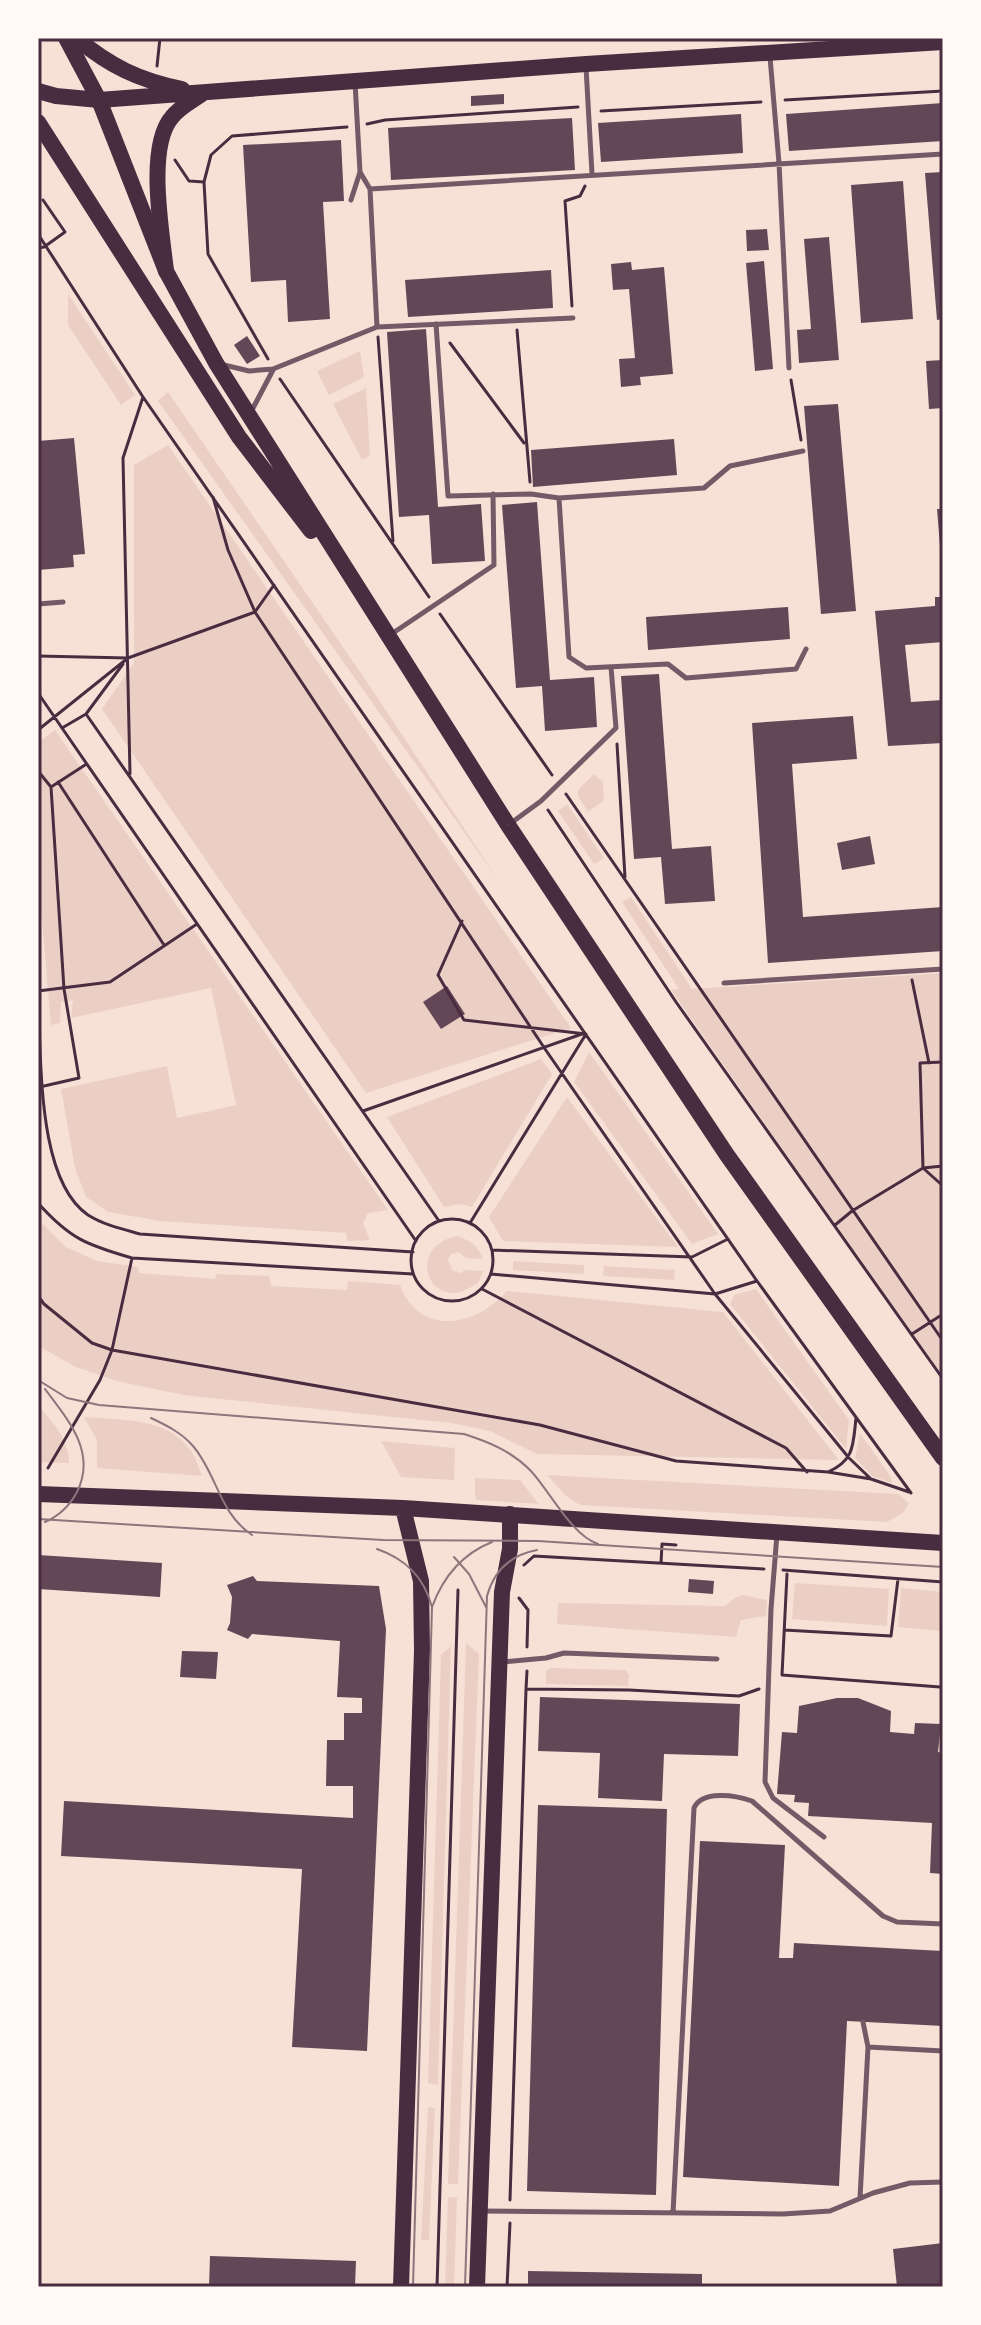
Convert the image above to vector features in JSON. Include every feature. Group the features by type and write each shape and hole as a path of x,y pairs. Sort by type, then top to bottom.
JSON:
{"main road":[{"path":"66,38 99,100 166,271 216,363 508,825 727,1155 943,1458"},
{"path":"76,38 106,62 126,72 203,94"},
{"path":"38,91 99,100 586,64 943,42"},
{"path":"166,271 158,162 161,141 170,119 203,94"},
{"path":"38,122 239,437 365,602"},
{"path":"38,1494 403,1508 943,1543"},
{"path":"401,2287 422,1651 421,1581 403,1508"},
{"path":"477,2287 502,1592 510,1549 510,1514"}],"lane":[{"path":"770,52 789,368"},
{"path":"586,64 592,174"},
{"path":"351,200 360,172 355,81"},
{"path":"370,189 943,154"},
{"path":"360,172 370,189 377,327"},
{"path":"216,363 249,371 273,369 377,327 573,318"},
{"path":"436,324 448,496 531,494 559,498 704,488 730,466 803,451"},
{"path":"250,414 273,369"},
{"path":"387,637 494,565 493,494"},
{"path":"559,498 569,657 586,668 668,664 686,678 796,669 806,649"},
{"path":"38,604 63,602"},
{"path":"508,825 541,801 616,728 611,667"},
{"path":"724,983 943,969"},
{"path":"777,1532 765,1782 773,1798 824,1837"},
{"path":"500,1662 564,1653 717,1659"},
{"path":"673,2213 694,1808 698,1800 706,1796 752,1801 883,1916 897,1922 943,1924"},
{"path":"860,2198 868,2047 863,2022"},
{"path":"868,2047 943,2051"},
{"path":"480,2211 783,2214 830,2211 910,2183 943,2182"}],"path":[{"path":"156,67 160,38"},
{"path":"943,91 601,111 588,107 385,120 357,126 232,136 211,155 204,182 208,254 273,369 943,1341"},
{"path":"173,156 189,181 204,182"},
{"path":"573,318 565,201 580,196 592,174"},
{"path":"38,248 65,232 43,200"},
{"path":"38,234 143,397 757,1281 911,1493 871,1479 828,1472 676,1461 540,1425 112,1350 92,1343 38,1296"},
{"path":"517,322 531,494"},
{"path":"436,324 526,446"},
{"path":"377,327 393,545"},
{"path":"789,368 803,451"},
{"path":"130,777 123,458 143,397"},
{"path":"212,493 228,550 255,612 545,1049 715,1294 849,1458 871,1479"},
{"path":"38,730 128,658 255,612 274,585"},
{"path":"38,656 128,658"},
{"path":"62,728 86,714 128,658"},
{"path":"38,693 416,1241"},
{"path":"86,714 439,1221"},
{"path":"616,728 625,880"},
{"path":"51,787 86,764"},
{"path":"38,771 51,787 64,989 79,1078 44,1086"},
{"path":"58,782 164,945"},
{"path":"541,801 676,1002 943,1379"},
{"path":"462,921 438,975 464,1020 586,1034"},
{"path":"38,991 110,982 197,924"},
{"path":"910,972 929,1063"},
{"path":"38,1006 49,1143 57,1174 86,1213 108,1225 140,1234 413,1252"},
{"path":"363,1111 586,1034"},
{"path":"470,1223 586,1034"},
{"path":"943,1062 920,1063 923,1168 943,1186"},
{"path":"835,1225 852,1211 923,1168 943,1166"},
{"path":"38,1203 59,1226 89,1246 132,1258 413,1274"},
{"path":"453,1219 470,1223 481,1231 492,1250 491,1274 482,1289 471,1298 457,1302 438,1299 426,1292 413,1274 411,1260 416,1241 439,1221 453,1219"},
{"path":"492,1250 692,1257 728,1239"},
{"path":"48,1468 100,1380 112,1350 132,1258"},
{"path":"491,1274 715,1294 757,1281"},
{"path":"482,1289 786,1448 807,1472"},
{"path":"912,1334 943,1314"},
{"path":"828,1472 841,1467 849,1458 856,1418"},
{"path":"661,1563 662,1544 676,1545"},
{"path":"520,1569 534,1556 943,1582"},
{"path":"782,1675 787,1570"},
{"path":"784,1630 891,1636 898,1579"},
{"path":"437,2287 458,1590"},
{"path":"507,2287 528,1610 515,1591"},
{"path":"526,1689 739,1696 769,1685 782,1675 943,1689"}],"shaded area":[{"path":"68,294 135,395 121,405 68,325"},
{"path":"360,351 364,377 329,395 317,371"},
{"path":"366,388 370,456 362,460 333,404"},
{"path":"168,392 369,685 501,884 158,401"},
{"path":"168,445 571,1028 366,1093 102,709 134,663 134,465"},
{"path":"55,730 388,1210 368,1213 363,1223 370,1240 347,1241 346,1233 160,1221 108,1212 86,1197 75,1168 61,1089 167,1066 177,1118 236,1105 211,988 71,1018 73,1000 61,1002 60,1023 51,1025 38,873 38,743"},
{"path":"594,774 603,782 604,800 588,812 578,796 578,790"},
{"path":"567,804 604,858 594,864 558,811"},
{"path":"631,897 692,989 943,973 943,1378 671,990 679,989 622,902"},
{"path":"589,1052 718,1234 692,1244 574,1082"},
{"path":"541,1059 552,1074 472,1207 461,1204 444,1207 387,1117"},
{"path":"567,1097 678,1247 503,1241 489,1217"},
{"path":"38,1219 66,1247 97,1261 138,1267 139,1273 215,1279 216,1274 269,1276 271,1286 347,1290 348,1281 400,1285 409,1302 421,1313 435,1319 450,1321 465,1318 495,1303 507,1291 723,1312 839,1460 537,1454 490,1431 451,1423 183,1395 117,1381 76,1367 38,1346"},
{"path":"458,1236 474,1244 483,1259 466,1258 458,1252 451,1254 448,1259 452,1270 460,1273 465,1270 483,1271 478,1283 454,1293 443,1291 435,1285 427,1267 434,1248 444,1240"},
{"path":"513,1261 584,1265 584,1274 513,1270"},
{"path":"604,1266 675,1270 674,1280 603,1276"},
{"path":"756,1289 849,1420 846,1449 730,1304 734,1295"},
{"path":"38,1406 63,1439 69,1463 38,1462"},
{"path":"84,1417 141,1422 167,1430 189,1448 202,1476 97,1468 97,1440"},
{"path":"860,1433 892,1483 872,1476 855,1458"},
{"path":"381,1441 455,1448 454,1480 401,1477"},
{"path":"547,1475 898,1494 909,1503 903,1513 887,1522 580,1505 566,1496"},
{"path":"475,1478 520,1480 539,1504 477,1500"},
{"path":"795,1583 889,1589 887,1626 792,1619"},
{"path":"901,1588 943,1592 943,1631 898,1627"},
{"path":"742,1595 767,1600 766,1616 741,1620 736,1637 557,1624 558,1603 725,1606"},
{"path":"466,1643 479,1654 458,2184 448,2184"},
{"path":"451,1646 438,2085 428,2083 441,1655"},
{"path":"551,1668 626,1670 628,1686 546,1684 546,1671"},
{"path":"428,2107 435,2108 429,2240 421,2240"},
{"path":"448,2197 457,2198 454,2287 445,2287"}],"building":[{"path":"504,94 504,104 471,106 471,96"},
{"path":"943,103 943,141 789,151 786,114"},
{"path":"741,114 743,153 601,162 598,123"},
{"path":"572,118 575,170 391,180 388,128"},
{"path":"341,140 344,201 323,202 330,319 288,322 286,280 251,282 243,145"},
{"path":"943,172 943,319 937,320 925,173"},
{"path":"903,181 913,319 861,323 851,185"},
{"path":"767,229 769,250 747,251 746,230"},
{"path":"829,237 839,360 799,363 797,330 811,329 804,239"},
{"path":"764,261 773,369 755,371 746,263"},
{"path":"631,262 632,270 664,267 673,374 640,377 641,385 621,387 619,359 635,358 629,289 613,290 611,264"},
{"path":"551,270 553,308 408,317 405,280"},
{"path":"426,329 438,507 481,504 485,561 432,564 429,515 399,517 387,332"},
{"path":"247,336 260,356 247,364 234,345"},
{"path":"943,360 943,408 929,409 926,361"},
{"path":"838,404 856,611 821,614 804,406"},
{"path":"74,438 85,554 73,555 74,567 38,570 38,441"},
{"path":"674,439 677,475 533,487 531,450"},
{"path":"537,502 550,680 594,677 597,727 545,731 542,686 516,688 502,505"},
{"path":"937,509 943,509 943,546 940,546"},
{"path":"935,597 943,597 943,642 905,645 911,702 943,700 943,743 888,746 875,611 935,606"},
{"path":"788,607 790,639 648,650 646,617"},
{"path":"659,674 672,849 711,846 715,901 665,904 661,857 634,859 621,676"},
{"path":"853,716 857,759 792,764 803,917 943,907 943,951 768,963 752,723"},
{"path":"870,836 875,864 842,870 837,843"},
{"path":"447,986 465,1014 441,1029 423,1002"},
{"path":"38,1555 162,1563 160,1597 38,1589"},
{"path":"253,1576 257,1581 379,1586 386,1629 367,2051 292,2047 302,1869 61,1856 64,1801 353,1818 353,1786 326,1786 327,1740 344,1740 344,1713 362,1713 362,1698 337,1697 340,1641 252,1634 248,1639 227,1630 232,1597 227,1585"},
{"path":"689,1579 714,1581 713,1594 688,1592"},
{"path":"182,1651 218,1652 216,1679 180,1677"},
{"path":"540,1697 740,1704 738,1756 664,1754 662,1801 598,1798 600,1753 538,1751"},
{"path":"837,1698 858,1698 891,1711 890,1732 914,1734 915,1723 941,1724 938,1752 943,1753 943,1874 930,1873 932,1823 808,1816 809,1803 794,1802 795,1795 777,1794 782,1732 797,1733 799,1706"},
{"path":"538,1805 667,1809 656,2195 527,2191"},
{"path":"700,1841 785,1845 779,1958 793,1958 794,1943 943,1951 943,2026 847,2021 839,2186 683,2177"},
{"path":"943,2243 943,2287 897,2287 893,2249"},
{"path":"210,2256 356,2261 355,2287 209,2287"},
{"path":"528,2271 702,2274 702,2287 528,2287"}],"tram line":[{"path":"38,1380 67,1398 99,1405 464,1434 499,1448 523,1463 579,1532 598,1544"},
{"path":"45,1389 71,1425 84,1463 74,1497 45,1522"},
{"path":"151,1418 179,1433 193,1446 232,1516 252,1535"},
{"path":"38,1519 383,1540 538,1541 943,1567"},
{"path":"432,1607 455,1568 472,1553 492,1542"},
{"path":"377,1549 397,1558 412,1570 429,1596 432,1607 413,2287"},
{"path":"465,2287 487,1596 504,1566 527,1552 537,1550"},
{"path":"454,1557 469,1574 486,1607"}]}
